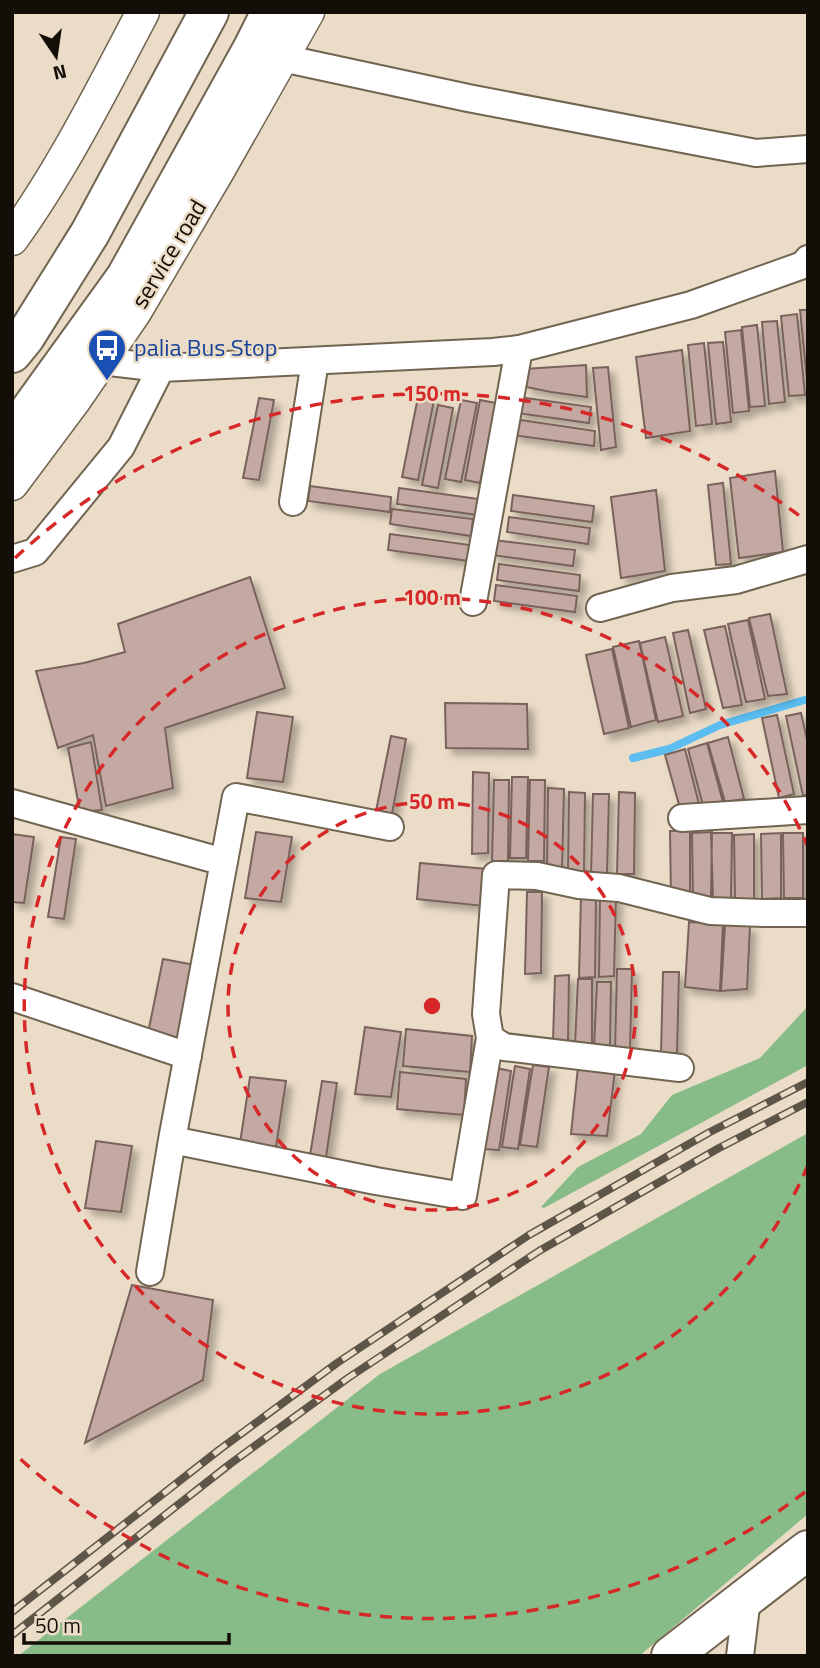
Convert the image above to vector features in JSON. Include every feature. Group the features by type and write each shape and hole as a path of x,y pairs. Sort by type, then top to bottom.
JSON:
{"main road":[{"path":"12,353 25,337 90,233 209,12"},
{"path":"12,435 85,359 126,277 271,12"},
{"path":"671,1656 808,1550"}],"street":[{"path":"12,239 35,207 143,12"},
{"name":"service road","path":"12,484 74,401 85,359 142,300 308,12"},
{"path":"282,58 468,98 756,153 808,149"},
{"path":"85,359 161,368 519,349 691,305 803,265 808,259"},
{"path":"473,602 519,349"},
{"path":"293,502 315,361"},
{"path":"12,573 23,556 121,447 161,368"},
{"path":"600,608 672,587 737,580 808,559"},
{"path":"150,1272 236,797 390,827"},
{"path":"12,803 224,862"},
{"path":"682,818 808,810"},
{"path":"172,1140 463,1196 490,1038 486,1014 496,875 537,876 579,885 620,888 710,911 808,913"},
{"path":"12,997 188,1056"},
{"path":"490,1038 504,1047 680,1068"},
{"path":"740,1656 747,1598"}],"green space":[{"path":"808,1006 808,1065 544,1208 541,1207 578,1167 641,1134 672,1095 760,1058"},
{"path":"808,1133 808,1514 639,1656 18,1656 380,1374"}],"building":[{"path":"800,310 808,310 808,390"},
{"path":"797,314 805,395 789,396 781,316"},
{"path":"777,321 785,402 769,404 762,322"},
{"path":"757,325 765,406 750,407 742,327"},
{"path":"741,330 749,411 733,413 725,332"},
{"path":"723,342 731,422 716,424 708,343"},
{"path":"704,343 712,424 696,426 688,345"},
{"path":"682,350 690,431 646,438 636,357"},
{"path":"586,365 587,397 526,387 524,369"},
{"path":"608,367 616,447 601,450 593,368"},
{"path":"418,397 434,400 418,480 402,477"},
{"path":"519,397 591,407 589,423 517,413"},
{"path":"259,398 274,400 259,480 243,478"},
{"path":"461,400 477,403 461,482 445,479"},
{"path":"480,400 496,403 480,483 465,480"},
{"path":"438,405 453,408 438,488 422,485"},
{"path":"514,419 595,431 594,446 512,435"},
{"path":"775,471 783,552 739,558 730,478"},
{"path":"723,483 731,564 716,565 708,485"},
{"path":"310,486 391,497 390,512 308,501"},
{"path":"399,488 479,499 478,515 397,504"},
{"path":"656,490 665,571 621,578 611,497"},
{"path":"513,495 594,506 592,522 511,511"},
{"path":"392,509 473,519 471,536 390,524"},
{"path":"509,517 590,528 588,544 507,532"},
{"path":"390,534 470,545 469,561 388,550"},
{"path":"494,540 575,550 573,566 492,555"},
{"path":"499,564 580,575 579,591 497,580"},
{"path":"250,577 285,688 165,728 173,788 106,806 93,735 58,748 36,671 84,663 125,652 118,624"},
{"path":"496,585 577,596 575,612 494,601"},
{"path":"770,614 787,694 768,696 749,618"},
{"path":"748,620 765,699 746,702 728,624"},
{"path":"725,626 742,705 723,708 704,630"},
{"path":"688,630 706,709 690,713 673,633"},
{"path":"665,637 683,716 658,722 640,643"},
{"path":"639,641 656,720 631,727 613,647"},
{"path":"612,649 629,728 604,734 586,655"},
{"path":"445,703 527,704 528,749 446,748"},
{"path":"257,712 293,717 283,782 247,778"},
{"path":"801,713 808,744 808,794 803,796 786,716"},
{"path":"777,715 794,794 779,798 762,718"},
{"path":"391,736 406,739 391,819 375,816"},
{"path":"728,737 744,799 725,802 708,743"},
{"path":"91,742 102,810 80,812 68,748"},
{"path":"707,743 724,806 704,809 688,749"},
{"path":"685,749 701,812 682,815 665,755"},
{"path":"473,772 489,773 488,853 472,854"},
{"path":"512,777 528,777 526,858 510,858"},
{"path":"494,780 509,780 508,861 492,861"},
{"path":"530,780 545,780 544,861 528,861"},
{"path":"548,788 564,789 562,870 547,870"},
{"path":"569,792 585,793 584,874 568,873"},
{"path":"619,792 635,793 634,874 617,874"},
{"path":"593,794 609,794 607,875 591,876"},
{"path":"670,831 690,831 690,895 671,896"},
{"path":"256,832 292,837 281,902 245,898"},
{"path":"712,832 711,897 693,898 692,833"},
{"path":"711,833 732,833 731,898 713,899"},
{"path":"781,833 781,898 762,899 761,834"},
{"path":"783,833 803,833 803,898 784,898"},
{"path":"12,834 34,837 24,903 12,902"},
{"path":"754,834 754,899 735,900 734,835"},
{"path":"61,837 76,839 64,919 48,917"},
{"path":"420,863 487,869 484,906 417,899"},
{"path":"527,892 542,892 541,973 525,974"},
{"path":"600,895 616,895 614,976 599,977"},
{"path":"581,896 596,897 595,977 579,978"},
{"path":"689,922 723,924 720,991 685,987"},
{"path":"725,925 750,926 747,989 721,991"},
{"path":"163,959 195,965 176,1048 146,1043"},
{"path":"617,969 632,969 630,1050 615,1050"},
{"path":"663,972 679,972 677,1053 661,1054"},
{"path":"569,975 568,1041 553,1041 555,976"},
{"path":"578,979 592,979 592,1044 575,1044"},
{"path":"597,982 611,982 610,1047 594,1047"},
{"path":"365,1027 401,1032 391,1097 355,1094"},
{"path":"406,1029 472,1036 470,1072 403,1066"},
{"path":"533,1065 549,1067 537,1147 520,1145"},
{"path":"515,1066 530,1069 518,1149 502,1147"},
{"path":"578,1067 615,1070 607,1136 571,1134"},
{"path":"496,1068 511,1071 499,1150 483,1149"},
{"path":"400,1072 466,1079 464,1115 397,1109"},
{"path":"250,1077 286,1081 276,1147 240,1143"},
{"path":"322,1081 337,1083 325,1164 309,1162"},
{"path":"96,1141 132,1146 121,1212 85,1208"},
{"path":"132,1285 213,1300 203,1380 85,1443"}],"waterway":[{"path":"633,758 669,749 720,725 808,699"}],"railway":[{"path":"12,1612 219,1450 337,1363 529,1235 710,1132 808,1082"},
{"path":"12,1635 230,1464 348,1378 539,1251 719,1148 808,1102"}],"place":[{"name":"palia Bus Stop","path":"107,382"}]}
